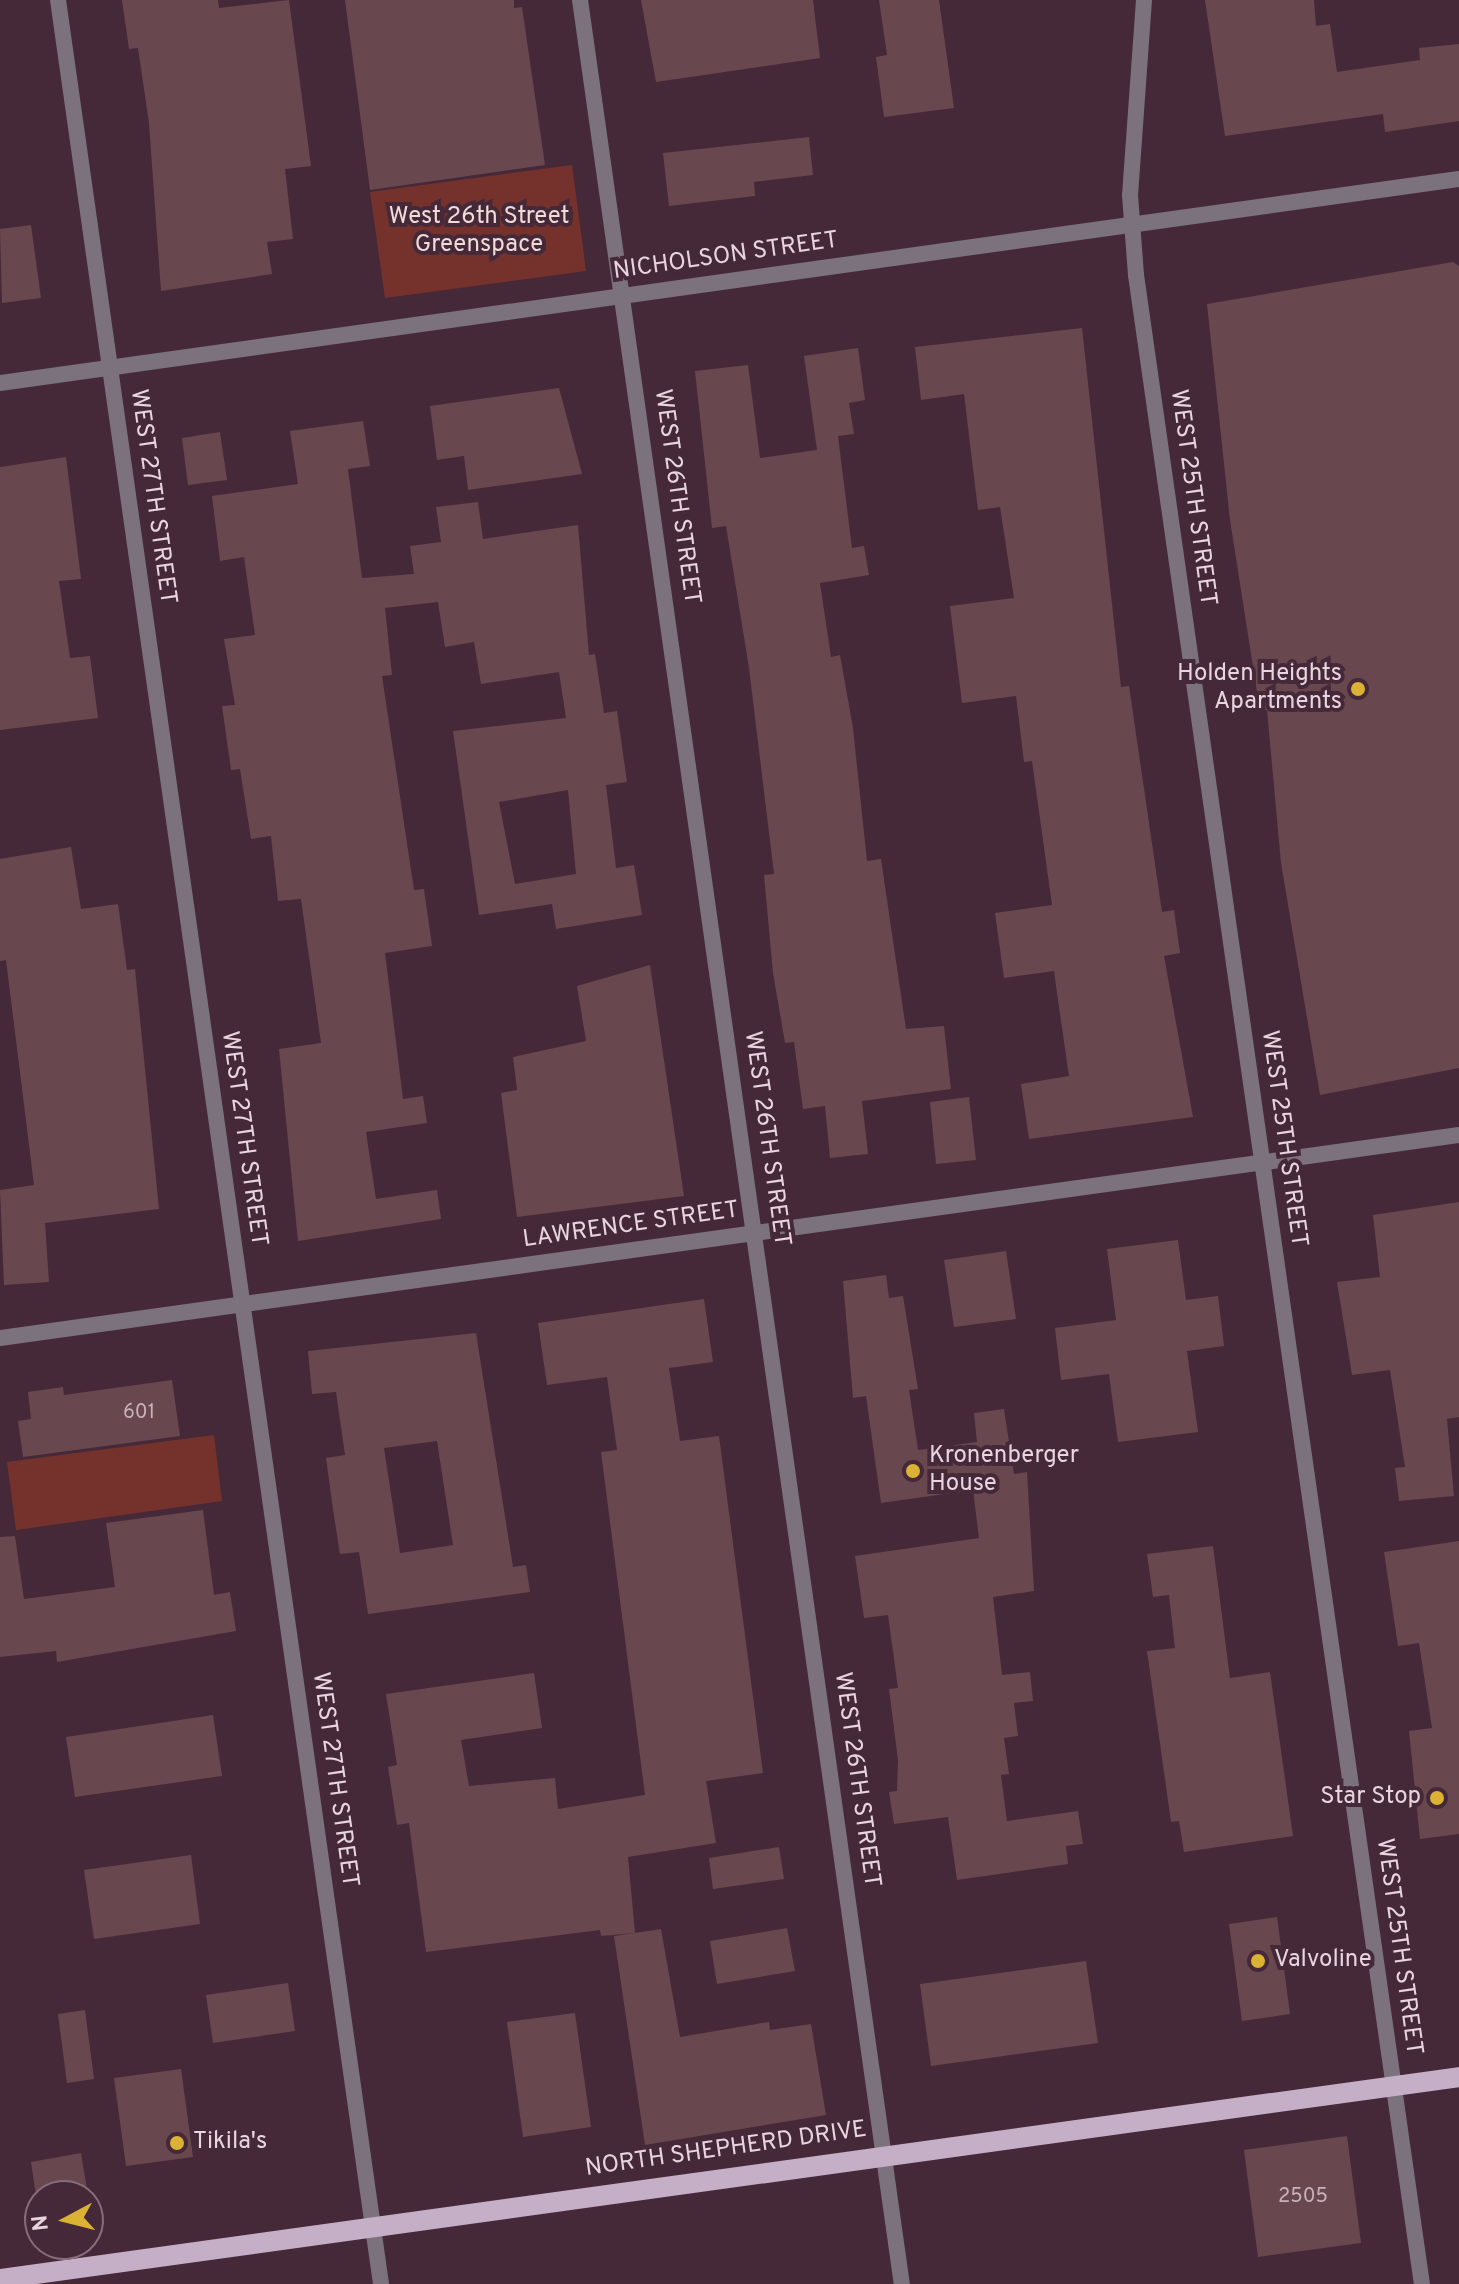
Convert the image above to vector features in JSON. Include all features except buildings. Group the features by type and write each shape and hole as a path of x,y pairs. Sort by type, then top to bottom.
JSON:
{"main road":[{"name":"NORTH SHEPHERD DRIVE","path":"0,2279 373,2224 1459,2077"}],"street":[{"name":"WEST 27TH STREET","path":"58,0 381,2284"},
{"name":"WEST 26TH STREET","path":"580,0 902,2284"},
{"name":"WEST 25TH STREET","path":"1144,0 1130,225 1422,2284"},
{"name":"NICHOLSON STREET","path":"0,383 1459,179"},
{"name":"LAWRENCE STREET","path":"0,1338 1459,1135"}],"green space":[{"name":"West 26th Street Greenspace","path":"572,165 586,271 385,298 370,192"},
{"path":"214,1435 222,1501 16,1530 7,1462"}],"place":[{"name":"Holden Heights Apartments","path":"1358,689"},
{"name":"Kronenberger House","path":"913,1471"},
{"name":"Star Stop","path":"1437,1798"},
{"name":"Valvoline","path":"1258,1961"},
{"name":"Tikila's","path":"177,2143"}]}
